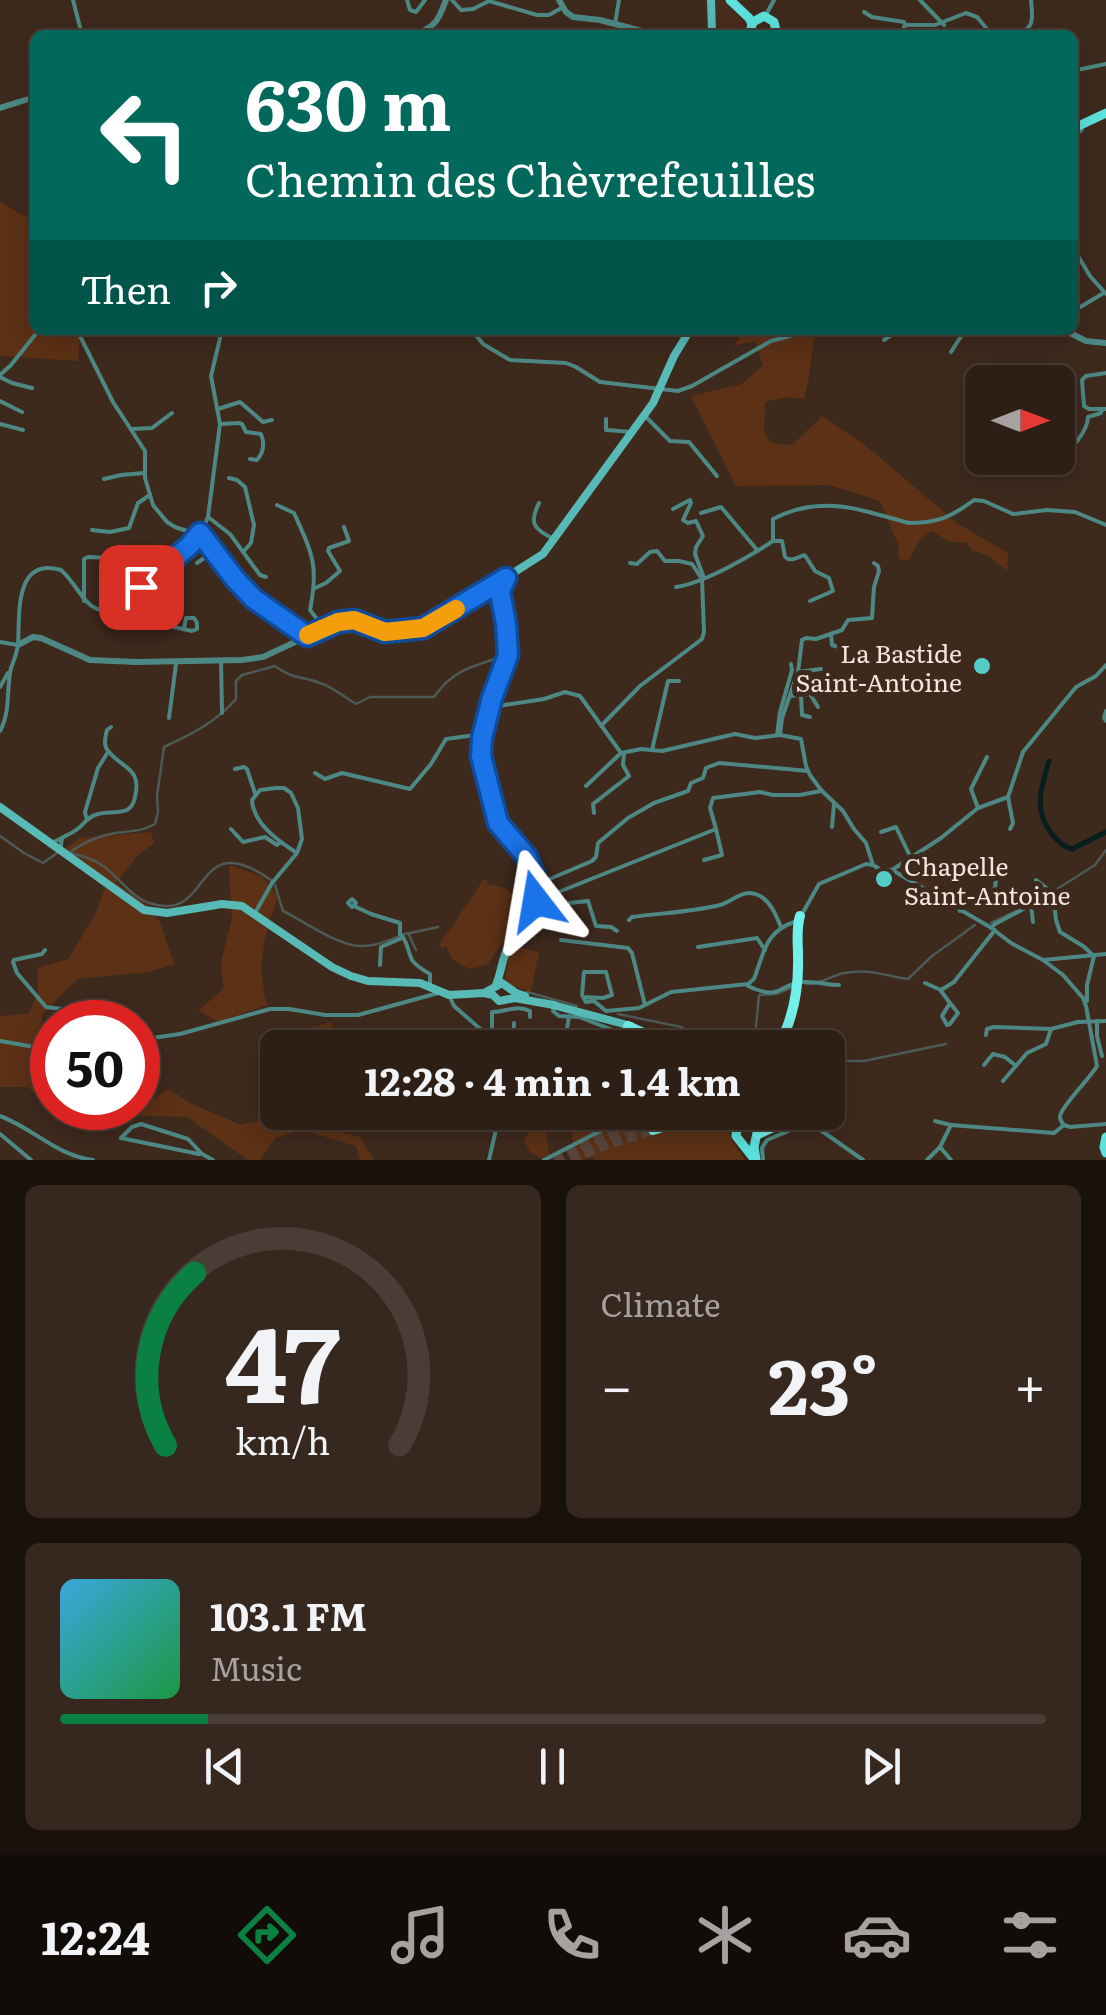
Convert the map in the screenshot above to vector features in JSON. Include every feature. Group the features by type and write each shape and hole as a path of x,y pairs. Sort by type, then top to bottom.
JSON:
{"highway":[{"path":"785,1030 798,983 800,916"},
{"path":"784,926 792,926 798,934"}],"main road":[{"path":"732,0 758,23"},
{"path":"712,30 713,2"},
{"path":"1078,126 1106,113"},
{"path":"498,989 508,945 535,904 535,886 530,862 498,825 482,766 483,734 508,655 496,585 538,559 554,539 644,415 685,335"},
{"path":"0,807 144,910 167,914 228,904 242,906 332,968 350,976 368,981 411,982 446,994 498,989 630,1030"},
{"path":"742,1130 736,1136 758,1160"},
{"path":"742,1143 749,1144 749,1130"},
{"path":"750,1130 758,1160"},
{"path":"1106,1137 1106,1154"}],"street":[{"path":"73,0 81,30"},
{"path":"407,0 410,10 416,12 425,0"},
{"path":"428,30 449,0 461,10 488,2 537,16 550,15 559,4 573,16 615,24 622,30"},
{"path":"615,24 620,0"},
{"path":"758,23 774,0"},
{"path":"920,0 943,24"},
{"path":"1028,30 1033,1"},
{"path":"864,12 904,22 906,26"},
{"path":"906,26 943,24 962,14 972,14 988,30"},
{"path":"904,30 906,26"},
{"path":"1078,71 1106,64"},
{"path":"0,108 30,99"},
{"path":"1078,132 1087,127 1086,122"},
{"path":"1078,256 1105,294 1078,308"},
{"path":"32,388 0,376 35,335"},
{"path":"79,335 102,383 145,451 144,473 153,505 175,527 200,534 254,599 307,636"},
{"path":"0,731 7,717 11,669 18,644 19,602 24,585 37,570 61,570 84,601 95,608 113,609 200,534 208,517 220,424 211,376 221,335"},
{"path":"476,335 483,344 510,360 566,363 600,382 672,391 684,390 771,341 792,335"},
{"path":"884,340 892,335"},
{"path":"950,352 961,335"},
{"path":"1074,335 1106,343"},
{"path":"1104,409 1084,406 1082,380 1106,373"},
{"path":"0,401 22,412"},
{"path":"218,410 240,402 263,422 272,420"},
{"path":"1075,443 1088,426 1088,417 1104,409"},
{"path":"132,429 152,428 172,413"},
{"path":"644,415 670,442 689,442 717,476"},
{"path":"606,419 606,430 632,432"},
{"path":"220,424 239,423 246,432 261,434 262,452 257,460 250,459"},
{"path":"0,424 23,430"},
{"path":"104,479 144,473"},
{"path":"229,478 245,486 254,525 252,543 243,552"},
{"path":"92,530 129,528 138,503 150,495"},
{"path":"602,726 640,686 702,640 703,578 695,554 703,536 696,521 683,520 690,500 673,508"},
{"path":"773,541 773,519 804,508 839,505 918,523 936,522 974,500 1012,514 1075,512 1106,524"},
{"path":"539,503 532,517 534,522 554,539"},
{"path":"278,506 294,513 314,560 315,588 310,610 324,628"},
{"path":"701,512 721,507 758,551"},
{"path":"208,517 230,534 266,578"},
{"path":"315,588 340,571 328,550 349,541 344,527"},
{"path":"676,587 688,586 773,541 782,540 784,557 792,560 806,556 814,571 829,578 833,592 810,601"},
{"path":"196,563 214,551"},
{"path":"630,563 638,564 646,554 657,551 665,561 692,564 703,578"},
{"path":"84,601 84,559 112,558"},
{"path":"778,735 798,672 802,640 831,634 842,630 848,620 874,615 878,566 874,563"},
{"path":"156,573 174,628 184,628"},
{"path":"0,642 18,644 41,638 90,660 254,660 338,622 354,620 385,632 423,628 496,585"},
{"path":"831,634 832,645 842,648"},
{"path":"169,718 176,660"},
{"path":"221,660 222,713"},
{"path":"778,735 791,664"},
{"path":"1010,829 1013,824 1008,797 1023,752 1076,687 1106,666"},
{"path":"0,686 11,669"},
{"path":"798,672 821,670"},
{"path":"652,750 668,681 679,680"},
{"path":"490,708 571,692 580,696 623,753 623,765 629,776 592,804 594,814"},
{"path":"801,694 800,717 810,718"},
{"path":"790,696 813,696 818,707"},
{"path":"1106,711 1106,721"},
{"path":"50,844 80,828 99,812 124,811 133,804 135,776 108,752 105,737 111,726"},
{"path":"314,774 325,779 342,773 410,788 432,764 446,739 483,734"},
{"path":"586,786 623,753 666,750 740,734 755,738 778,735 802,741 808,771 866,843 874,865"},
{"path":"86,820 84,812 98,768 108,752"},
{"path":"978,808 970,789 987,758"},
{"path":"535,886 592,861 598,843 628,818 654,803 688,791 691,783 703,778 706,768 719,763 808,771"},
{"path":"235,769 248,769 255,794 253,811 260,822 298,853"},
{"path":"254,913 272,883 298,853 302,839 296,800 291,793 276,788 255,794"},
{"path":"704,860 723,853 710,808 713,798 746,793 800,795 821,790"},
{"path":"892,870 978,808 1008,797"},
{"path":"832,827 834,804"},
{"path":"880,832 896,827 911,858"},
{"path":"231,829 243,842 265,837 277,844 282,842"},
{"path":"535,904 716,829"},
{"path":"62,838 64,854"},
{"path":"745,985 754,979 770,937 796,921 819,884 866,864 892,870 1043,960 1083,998 1097,1066 1061,1110 1060,1119 1064,1125 1076,1127 1106,1124"},
{"path":"960,911 995,888 1000,876"},
{"path":"1036,880 1053,893 1060,932 1094,956"},
{"path":"629,920 724,904 750,892 768,902 784,926"},
{"path":"535,904 586,900 596,926 617,931"},
{"path":"354,906 400,924 401,936"},
{"path":"941,990 954,982 994,924 1030,906 1033,922"},
{"path":"380,965 381,946 401,936"},
{"path":"401,936 407,940 415,964 430,974 430,986"},
{"path":"698,947 756,938 765,950"},
{"path":"561,940 628,948 645,1005"},
{"path":"40,1000 14,968 14,960 45,950"},
{"path":"1043,960 1106,954"},
{"path":"1086,1006 1094,956"},
{"path":"585,999 612,995 606,972 584,972 582,995 585,999 594,1001 601,1009 610,1012 634,1009 672,992 745,985 771,993 808,982 838,986"},
{"path":"925,983 941,990 950,1003"},
{"path":"160,1037 270,1010 358,1015 446,994 481,1030"},
{"path":"580,1012 585,999"},
{"path":"554,1005 556,1014 625,1029"},
{"path":"495,1030 492,1012 528,1008 530,1017"},
{"path":"567,1030 570,1016"},
{"path":"1097,1021 1102,1056"},
{"path":"986,1034 986,1029 994,1028 1050,1029 1106,1021"},
{"path":"514,1023 514,1030"},
{"path":"1003,1081 1027,1052 1046,1044 1050,1029"},
{"path":"0,1041 30,1046"},
{"path":"984,1065 994,1054 1016,1065"},
{"path":"0,1116 26,1127 75,1158 93,1160"},
{"path":"935,1122 1054,1133 1064,1125"},
{"path":"202,1154 188,1139 141,1124 121,1138 202,1154 213,1160"},
{"path":"758,1160 767,1140 803,1125 819,1129 863,1160"},
{"path":"927,1160 940,1148 951,1125"},
{"path":"489,1160 496,1130"},
{"path":"544,1160 602,1130"},
{"path":"0,1134 32,1160"},
{"path":"940,1148 951,1160"}],"shaded area":[{"path":"714,0 738,0 746,19 744,30 717,30"},
{"path":"0,202 30,219 30,335 80,335 78,361 0,356"},
{"path":"742,335 814,335 804,399 786,397 765,402 764,433 772,443 792,445 822,416 865,445 957,523 1008,553 1007,571 988,555 973,551 966,542 950,542 931,531 918,542 909,560 899,559 898,544 880,501 829,485 736,486 691,396 742,384 763,365 755,341 734,346"},
{"path":"151,832 154,843 137,856 116,883 147,904 160,922 174,964 149,972 77,979 57,1000 35,1000 37,968 68,959 96,913 106,886 63,850 80,838"},
{"path":"917,857 941,878 933,891 905,874 904,869"},
{"path":"230,865 262,877 278,896 263,950 267,1005 219,1022 198,1011 223,989 221,961 232,918"},
{"path":"484,879 487,885 500,887 515,897 520,917 487,965 469,969 451,958 446,945 439,945"},
{"path":"511,946 539,952 531,992 505,979"},
{"path":"29,1013 30,1089 0,1087 0,1016"},
{"path":"332,1022 333,1030 302,1030"},
{"path":"169,1089 190,1103 241,1125 260,1120 260,1130 302,1130 275,1138 260,1160 248,1160 187,1117 160,1116 160,1095"},
{"path":"302,1130 333,1130 360,1137 374,1160 360,1160 356,1146"},
{"path":"529,1130 547,1130 549,1154 542,1159 531,1153 524,1142"},
{"path":"572,1130 719,1130 730,1134 745,1160 593,1158 573,1160"}],"waterway":[{"path":"70,852 97,838 155,824 164,747 203,727 228,707 236,699 236,681 242,675 275,666 325,685 356,704 370,697 434,697 456,675 501,657"},
{"path":"1049,761 1041,790 1041,808 1052,834 1072,849 1106,832"},
{"path":"0,836 43,863 57,853"},
{"path":"1054,891 1095,865 1106,850"},
{"path":"70,853 100,864 144,901 165,906 179,904 207,875 230,863 248,867 271,880"},
{"path":"275,885 283,911 333,938 369,946 408,933 416,950"},
{"path":"991,923 1043,898"},
{"path":"806,984 854,972 908,979 975,925"},
{"path":"410,933 438,927"},
{"path":"756,1030 759,995 793,987"},
{"path":"527,992 577,1006"},
{"path":"618,1014 687,1030"},
{"path":"845,1061 864,1061 946,1044"}],"tunnel":[{"path":"554,1160 621,1130"},
{"path":"571,1160 653,1130"}],"slow traffic":[{"path":"308,635 338,622 354,620 376,631 423,628 456,609"}],"place":[{"name":"La Bastide Saint-Antoine","path":"982,666"},
{"name":"Chapelle Saint-Antoine","path":"884,879"}],"route":[{"path":"141,587 200,533 254,599 307,636 338,622 354,620 385,632 430,626 506,578 501,584 500,598 508,655 492,698 481,756 498,823 527,857 536,901"}]}
